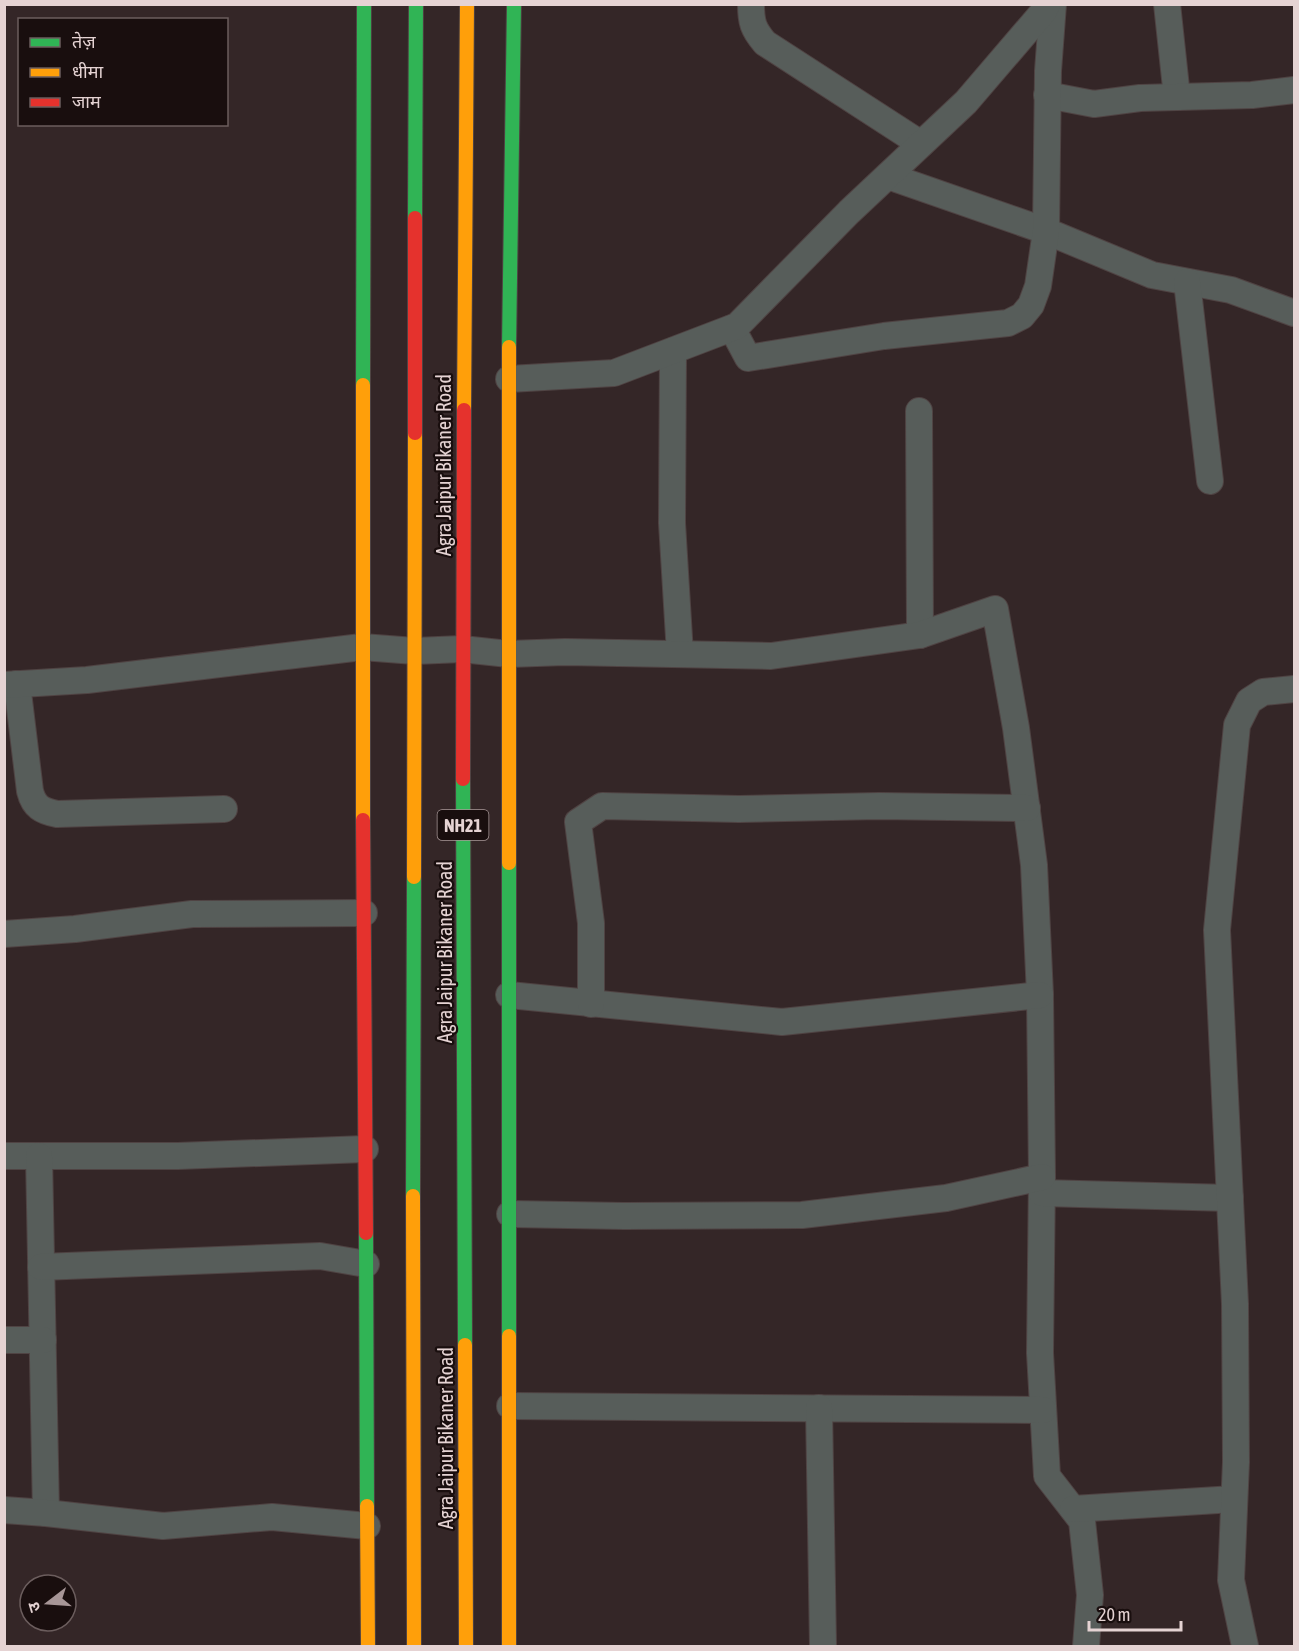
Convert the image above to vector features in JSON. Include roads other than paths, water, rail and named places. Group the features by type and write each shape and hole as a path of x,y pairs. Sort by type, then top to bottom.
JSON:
{"main road":[{"path":"364,4 362,647 368,1647"},
{"name":"Agra Jaipur Bikaner Road","path":"414,1647 416,4"},
{"name":"Agra Jaipur Bikaner Road","path":"466,4 462,649 466,1647"},
{"path":"509,1647 509,379 514,4"}],"street":[{"path":"751,4 751,19 755,32 765,43 921,144"},
{"path":"509,379 614,373 736,327 849,212 966,102 1044,11 1047,4"},
{"path":"732,328 748,358 884,336 1008,323 1022,316 1032,305 1038,286 1046,231 1047,95 1053,4"},
{"path":"1167,4 1177,97"},
{"path":"1047,95 1094,104 1140,98 1252,95 1294,90"},
{"path":"888,176 1046,231 1152,275 1231,290 1294,313"},
{"path":"1187,282 1210,481"},
{"path":"673,351 672,523 680,654"},
{"path":"920,411 920,635"},
{"path":"224,809 57,814 38,808 32,800 30,791 11,685 87,680 362,647 415,651 462,649 509,654 565,652 771,656 920,635 995,609 1016,728 1034,865 1040,995 1042,1185 1040,1353 1047,1476 1082,1521 1090,1595 1086,1647"},
{"path":"1245,1647 1231,1580 1236,1462 1235,1304 1217,930 1237,725 1249,701 1263,692 1294,689"},
{"path":"591,1004 591,923 578,822 602,806 739,809 879,806 1027,808"},
{"path":"4,934 75,929 192,914 364,913"},
{"path":"509,995 782,1022 1040,995"},
{"path":"4,1156 178,1156 365,1149"},
{"path":"39,1156 46,1513"},
{"path":"510,1214 802,1215 1042,1185 1230,1198"},
{"path":"41,1267 320,1256 366,1264"},
{"path":"4,1340 43,1340"},
{"path":"510,1406 1043,1410"},
{"path":"819,1408 823,1647"},
{"path":"1073,1509 1234,1499"},
{"path":"4,1510 163,1526 272,1518 367,1526"}]}
